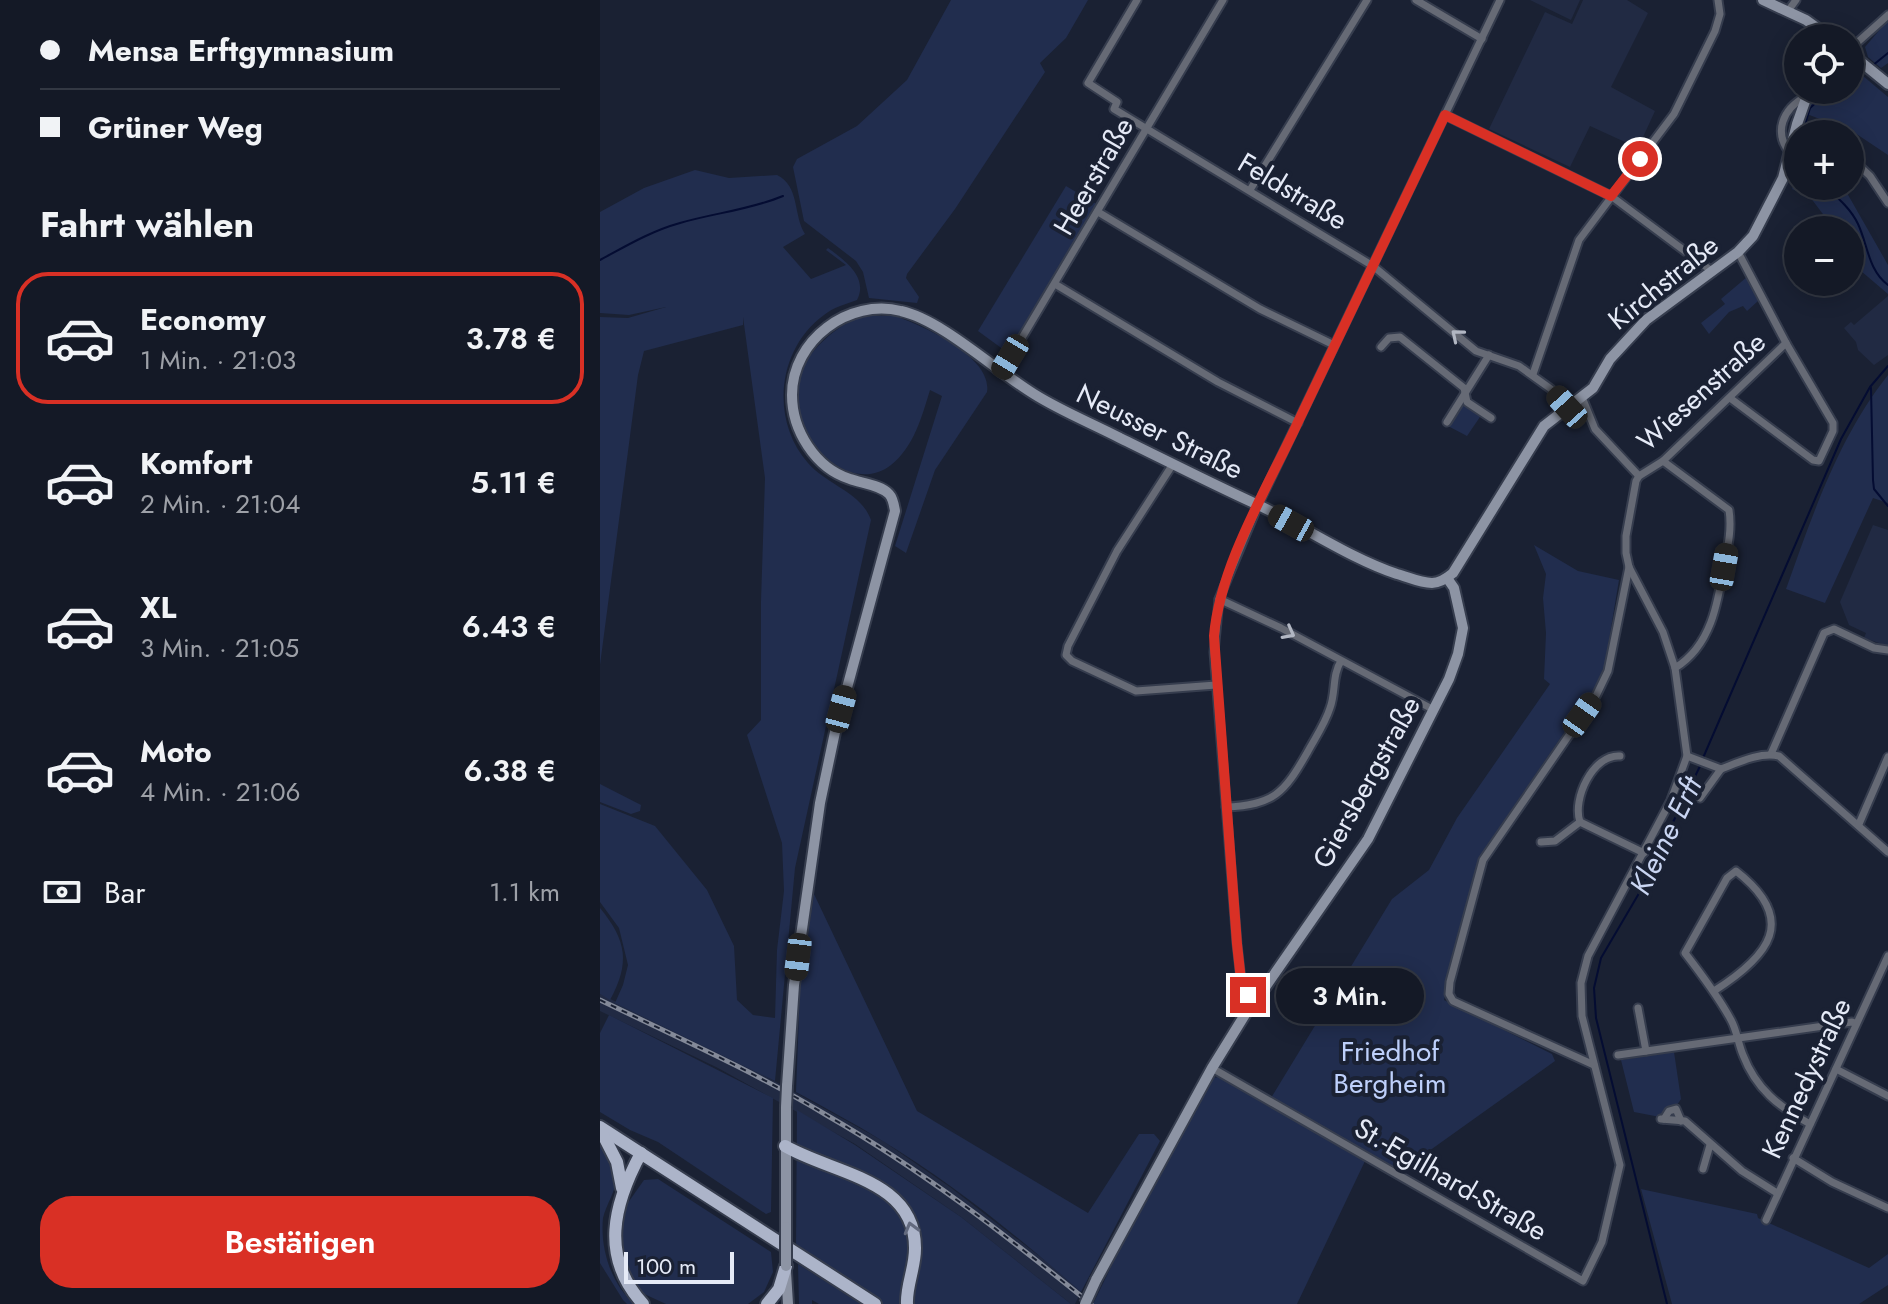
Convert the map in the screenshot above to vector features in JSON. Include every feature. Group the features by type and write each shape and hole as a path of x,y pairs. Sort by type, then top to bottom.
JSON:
{"main road":[{"path":"1763,0 1809,24"},
{"path":"1864,64 1888,84"},
{"name":"Kirchstraße","path":"1447,578 1544,426 1593,388 1610,359 1646,320 1713,272 1753,236 1783,178 1804,104"},
{"name":"Neusser Straße","path":"788,1304 785,1146 794,985 820,803 835,732 895,511 887,491 840,475 814,455 804,440 794,412 793,385 796,371 813,341 832,323 854,313 889,308 904,311 933,324 1000,373 1054,405 1258,505 1369,564 1432,583 1447,578"},
{"name":"Giersbergstraße","path":"1085,1304 1212,1068 1246,1013 1248,995 1264,989 1353,864 1434,710 1458,654 1463,628 1454,588 1447,578"},
{"path":"600,1128 875,1304"},
{"path":"600,1128 617,1162 622,1188"},
{"path":"785,1146 821,1164 869,1181 891,1194 900,1204 912,1227 915,1248 907,1304"},
{"path":"641,1153 611,1217 611,1255 621,1279 643,1304"},
{"path":"767,1304 779,1289 786,1266"}],"street":[{"name":"Feldstraße","path":"1137,0 1088,83 1117,102 1114,109 1373,266 1476,351 1533,374 1567,407"},
{"name":"Heerstraße","path":"1000,373 1223,0"},
{"path":"1250,190 1367,0"},
{"path":"1416,0 1482,39"},
{"path":"1248,995 1241,980 1216,685 1214,636 1219,599 1258,505 1500,0"},
{"path":"1533,374 1579,240 1674,114 1715,31 1720,14 1718,0"},
{"path":"1788,11 1796,0"},
{"path":"1864,40 1888,15"},
{"path":"1445,115 1611,196 1713,272"},
{"path":"1864,170 1888,203"},
{"path":"1098,212 1260,309 1334,345"},
{"name":"Wiesenstraße","path":"1639,476 1663,461 1786,343 1738,252"},
{"path":"1055,284 1218,382 1298,423"},
{"path":"1381,347 1389,338 1400,337 1464,388 1467,402 1491,418"},
{"path":"1730,398 1772,431 1819,461 1833,431 1833,423 1786,343"},
{"path":"1447,422 1489,355"},
{"path":"1582,397 1595,429 1639,476 1633,490 1626,536 1629,567 1605,677 1596,696 1483,860 1449,994 1453,1001 1594,1065"},
{"path":"1663,461 1729,510 1732,526 1716,612 1693,653 1675,668"},
{"path":"1173,464 1117,551 1066,655 1072,661 1131,690 1216,685"},
{"path":"1594,1065 1580,998 1588,956 1691,757 1675,668 1663,632 1629,567"},
{"path":"1219,599 1434,710"},
{"path":"1771,754 1824,633 1834,629 1874,648 1888,650"},
{"path":"1226,807 1262,803 1286,788 1325,720 1335,688 1336,670 1341,661"},
{"path":"1691,757 1717,768 1771,754 1789,762 1888,852"},
{"path":"1580,822 1577,808 1593,768 1605,758 1620,756"},
{"path":"1859,824 1888,757"},
{"path":"1700,798 1717,768"},
{"path":"1580,822 1644,853"},
{"path":"1541,842 1555,841 1580,822"},
{"path":"1714,991 1762,952 1768,942 1771,923 1766,902 1757,888 1736,871 1731,872 1685,953 1714,991 1733,1024 1749,1069 1761,1088 1776,1104 1810,1124"},
{"name":"Kennedystraße","path":"1766,1220 1888,956"},
{"path":"1638,1008 1646,1051"},
{"path":"1618,1055 1856,1024"},
{"name":"St.-Egilhard-Straße","path":"1212,1068 1583,1281 1602,1242 1620,1165 1594,1065"},
{"path":"1836,1069 1888,1096"},
{"path":"1663,1119 1685,1121 1742,1171 1777,1193"},
{"path":"1703,1169 1710,1145"},
{"path":"1793,1158 1832,1182 1888,1208"}],"shaded area":[{"path":"1530,0 1580,0 1571,20"},
{"path":"1583,0 1627,0 1648,13 1611,87 1655,111 1638,148 1590,126 1570,167 1489,129 1545,12 1572,24"},
{"path":"1888,296 1888,355 1874,365 1858,350 1856,342 1844,328 1851,322 1854,325"},
{"path":"1873,525 1888,530 1888,646 1864,638 1866,633 1849,625 1840,602"},
{"path":"600,994 736,1060 883,1141 950,1187 1052,1266 1081,1292 1075,1304 1071,1304 961,1217 855,1144 718,1068 600,1011"}],"green space":[{"path":"951,0 1088,0 1066,38 1040,63 1045,72 955,209 907,274 906,278 919,297 917,303 869,298 863,272 856,261 804,221 793,167 797,159 857,126 907,80"},
{"path":"1888,20 1888,63 1881,68 1868,57 1865,47"},
{"path":"1864,77 1888,97 1888,155 1864,139 1864,120 1822,120 1807,114 1809,104 1864,104"},
{"path":"695,170 729,178 777,175 793,193 805,234 783,247 811,279 846,265 826,250 828,248 853,270 860,284 857,300 828,312 808,329 788,365 784,386 788,427 796,446 816,471 860,502 871,520 795,868 775,1081 615,1003 628,965 619,928 600,902 600,804 655,826 707,890 734,946 737,1000 753,1015 775,1018 777,950 784,891 782,843 747,735 761,720 765,478 743,317 743,325 644,351 638,375 600,665 600,317 628,318 666,307 629,315 600,313 600,212 644,188"},
{"path":"1066,186 1098,205 1014,345 1004,350 978,331"},
{"path":"1812,200 1851,200 1860,216 1824,216"},
{"path":"1864,223 1888,265 1888,294 1864,274"},
{"path":"1747,277 1758,301 1747,311 1743,306 1729,312 1709,334 1701,323 1725,304 1721,299"},
{"path":"895,316 938,335 968,355 986,379 987,392 935,470 906,553 895,546 942,396 930,390 906,449 891,465 871,474 850,472 830,461 814,443 802,421 798,396 802,370 818,346 833,332 864,317"},
{"path":"1888,375 1888,503 1873,498 1825,603 1786,589 1828,478 1855,424"},
{"path":"1462,404 1482,414 1467,436 1448,426"},
{"name":"Friedhof Bergheim","path":"1534,545 1578,571 1619,580 1605,664 1596,686 1482,853 1444,1000 1552,1054 1555,1061 1401,1171 1271,1098 1392,899 1429,870 1457,818 1550,684 1544,679 1546,633 1543,598 1546,574"},
{"path":"600,784 641,805 640,811 631,814 600,802"},
{"path":"814,894 917,1111 1088,1213 1139,1134 1154,1134 1160,1141 1081,1292 959,1192 871,1134 796,1092 800,988"},
{"path":"600,908 616,931 623,952 621,975 610,1000 600,994"},
{"path":"609,1015 773,1098 771,1212 766,1214 658,1142 600,1112 600,1033"},
{"path":"1674,1052 1681,1099 1677,1105 1669,1107 1660,1117 1634,1112 1621,1060"},
{"path":"1218,1077 1365,1161 1297,1304 1093,1304 1140,1207 1213,1078"},
{"path":"797,1110 961,1217 1071,1304 883,1304 796,1249"},
{"path":"600,1142 611,1157 617,1175 603,1218 605,1253 613,1276 634,1304 623,1300 600,1263"},
{"path":"658,1179 771,1252 773,1272 764,1292 748,1304 666,1304 642,1293 618,1255 620,1214 644,1180"},
{"path":"1641,1189 1757,1214 1758,1218 1869,1268 1888,1254 1888,1285 1859,1304 1672,1304"},
{"path":"798,1264 861,1304 819,1304 812,1300 812,1304 799,1304"}],"waterway":[{"name":"Kleine Erft","path":"1872,66 1888,53"},
{"name":"Kleine Erft","path":"1806,120 1814,104"},
{"path":"600,260 669,226 783,196"},
{"name":"Kleine Erft","path":"1839,200 1855,219 1872,265 1888,285"},
{"name":"Kleine Erft","path":"1703,758 1841,439 1870,387 1888,366"},
{"name":"Kleine Erft","path":"1871,388 1874,489 1888,506"},
{"name":"Kleine Erft","path":"1667,1304 1596,1018 1594,988 1601,958 1638,895 1701,764"}],"railway":[{"path":"600,1000 744,1070 863,1137 963,1205 1091,1304"}],"route":[{"path":"1248,995 1241,980 1237,944 1214,636 1224,583 1258,505 1445,115 1611,196 1640,159"}]}
